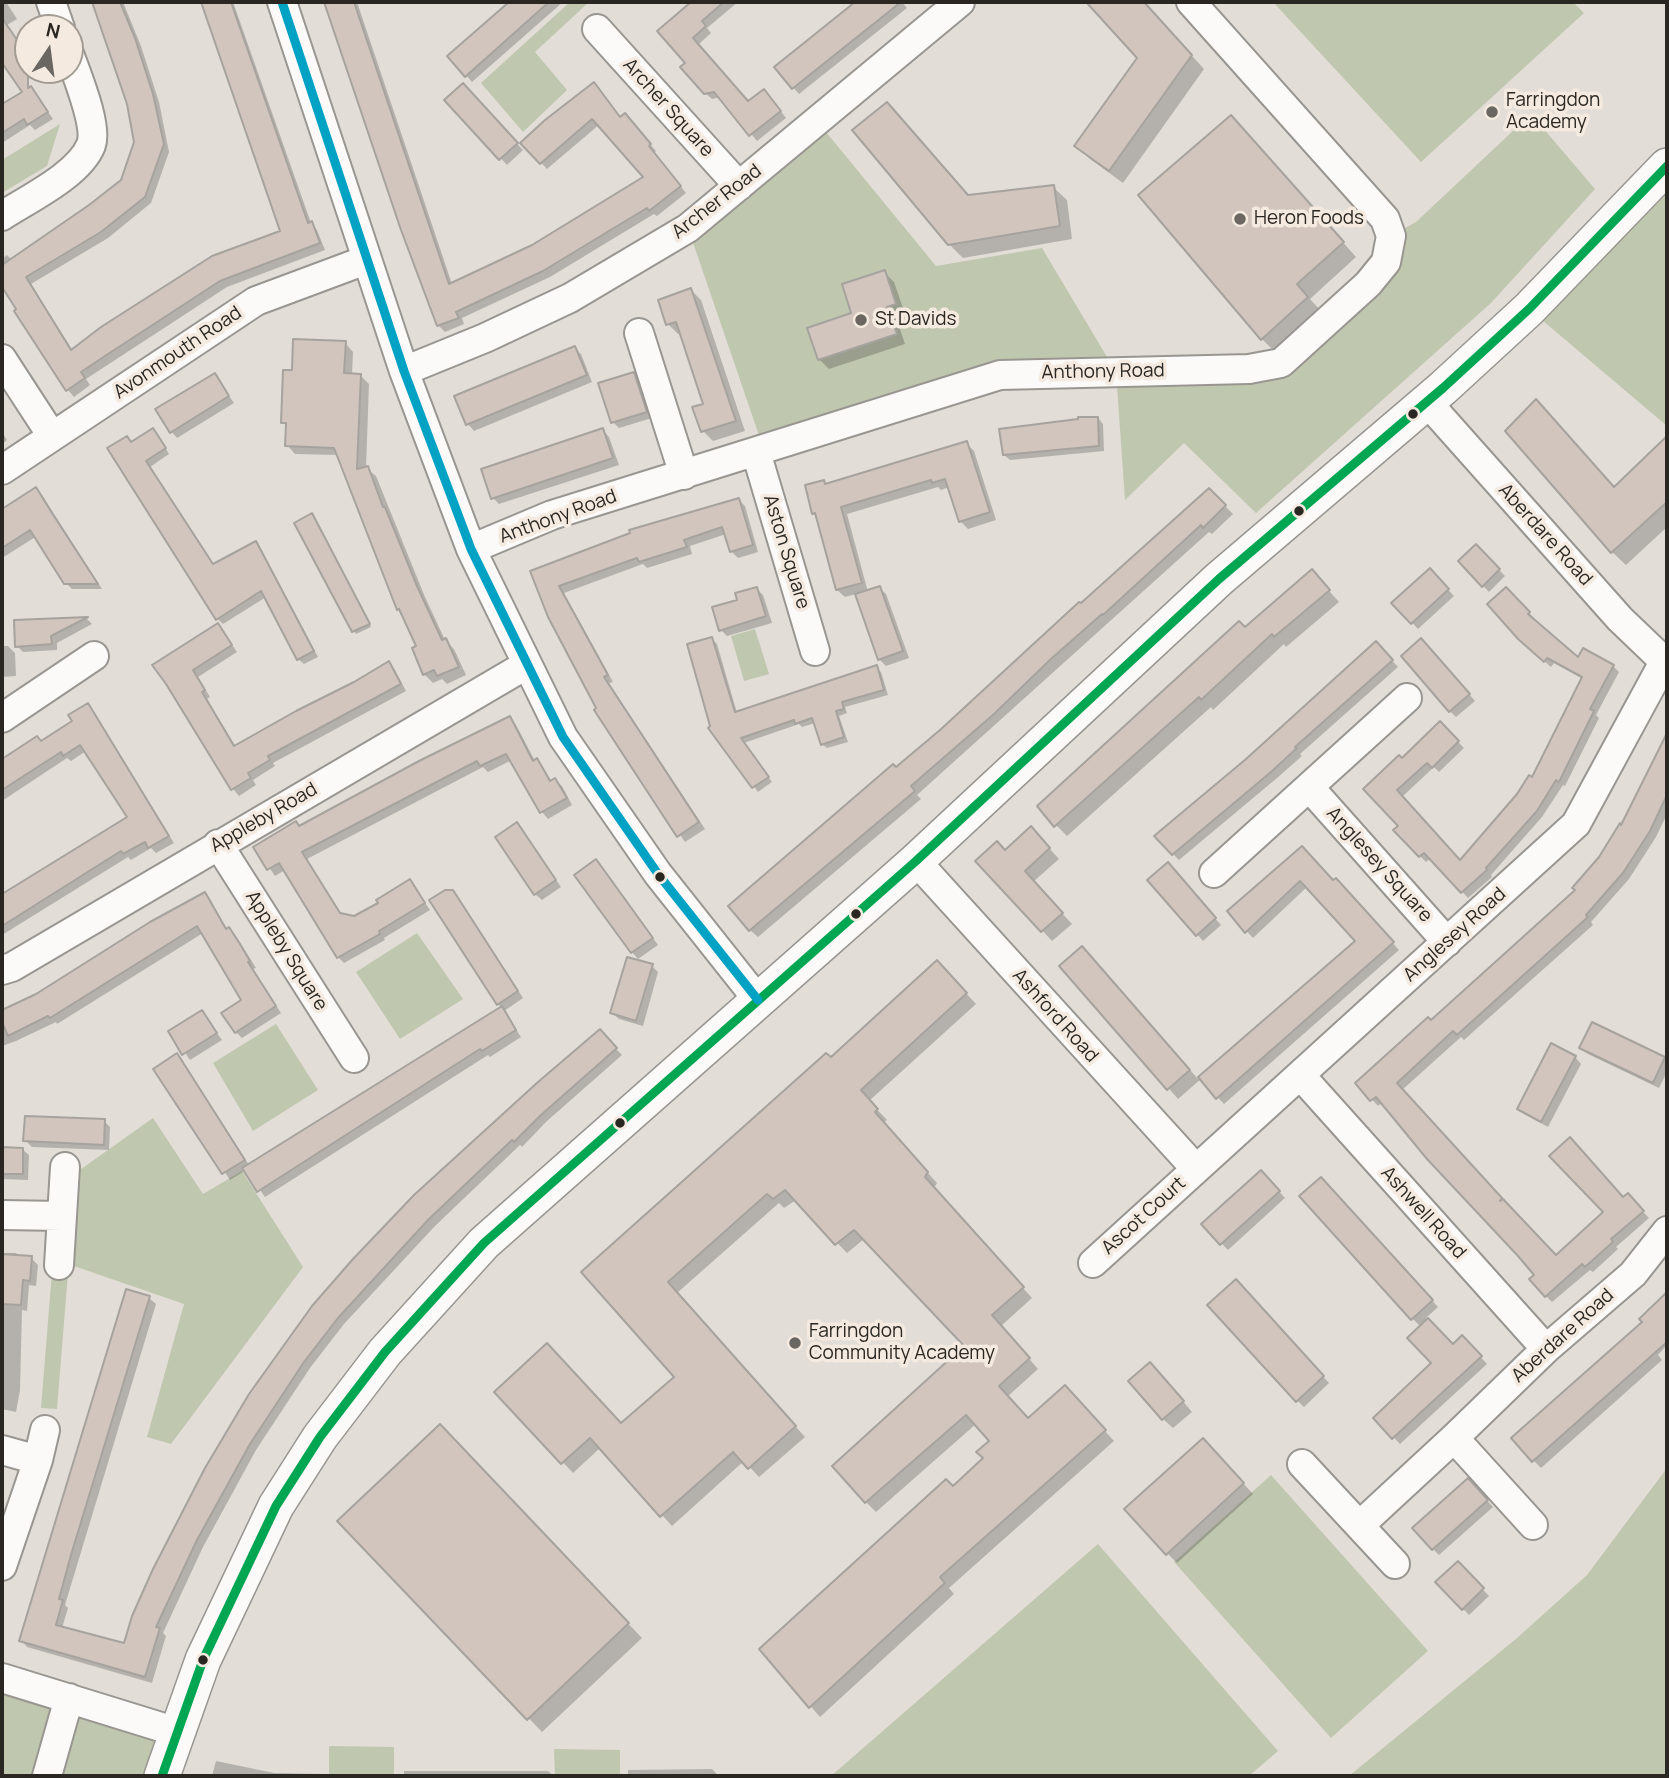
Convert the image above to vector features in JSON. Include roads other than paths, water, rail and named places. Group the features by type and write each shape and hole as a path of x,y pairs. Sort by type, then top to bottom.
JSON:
{"street":[{"path":"282,2 404,371 471,549 526,665 563,737 658,874 758,1000"},
{"name":"Archer Road","path":"404,371 485,338 570,298 688,228 960,2"},
{"name":"Anthony Road","path":"471,549 552,515 1000,374 1249,369 1281,363 1368,284 1386,262 1391,236 1385,219 1191,2"},
{"name":"Archer Square","path":"597,29 739,186"},
{"path":"2,216 74,169 92,144 90,113 80,84"},
{"path":"162,1776 203,1660 276,1506 320,1437 385,1352 484,1243 916,861 1219,579 1427,402 1529,309 1667,166"},
{"name":"Avonmouth Road","path":"2,470 256,301 366,260"},
{"path":"639,333 684,475"},
{"path":"2,359 52,436"},
{"name":"Aberdare Road","path":"1427,402 1620,619 1666,663"},
{"name":"Aston Square","path":"756,452 815,651"},
{"path":"2,718 94,656"},
{"name":"Anglesey Road","path":"1196,1169 1576,824 1666,663"},
{"name":"Appleby Road","path":"2,970 12,967 526,665"},
{"path":"1214,873 1407,698"},
{"name":"Anglesey Square","path":"1310,788 1447,942"},
{"name":"Appleby Square","path":"218,844 354,1058"},
{"name":"Ashford Road","path":"916,861 1196,1169"},
{"name":"Ashwell Road","path":"1301,1076 1546,1349"},
{"path":"59,1265 65,1167"},
{"name":"Ascot Court","path":"1093,1263 1196,1169"},
{"path":"2,1215 61,1216"},
{"name":"Aberdare Road","path":"1360,1525 1546,1349 1633,1274 1667,1231"},
{"path":"2,1566 38,1460 45,1430"},
{"path":"1454,1438 1533,1525"},
{"path":"2,1450 38,1460"},
{"path":"1302,1464 1395,1564"},
{"path":"2,1678 177,1732"},
{"path":"47,1776 69,1698"}],"place":[{"name":"Farringdon Academy","path":"1492,112"},
{"name":"Heron Foods","path":"1240,219"},
{"name":"St Davids","path":"861,320"},
{"name":"Farringdon Community Academy","path":"795,1343"}]}
